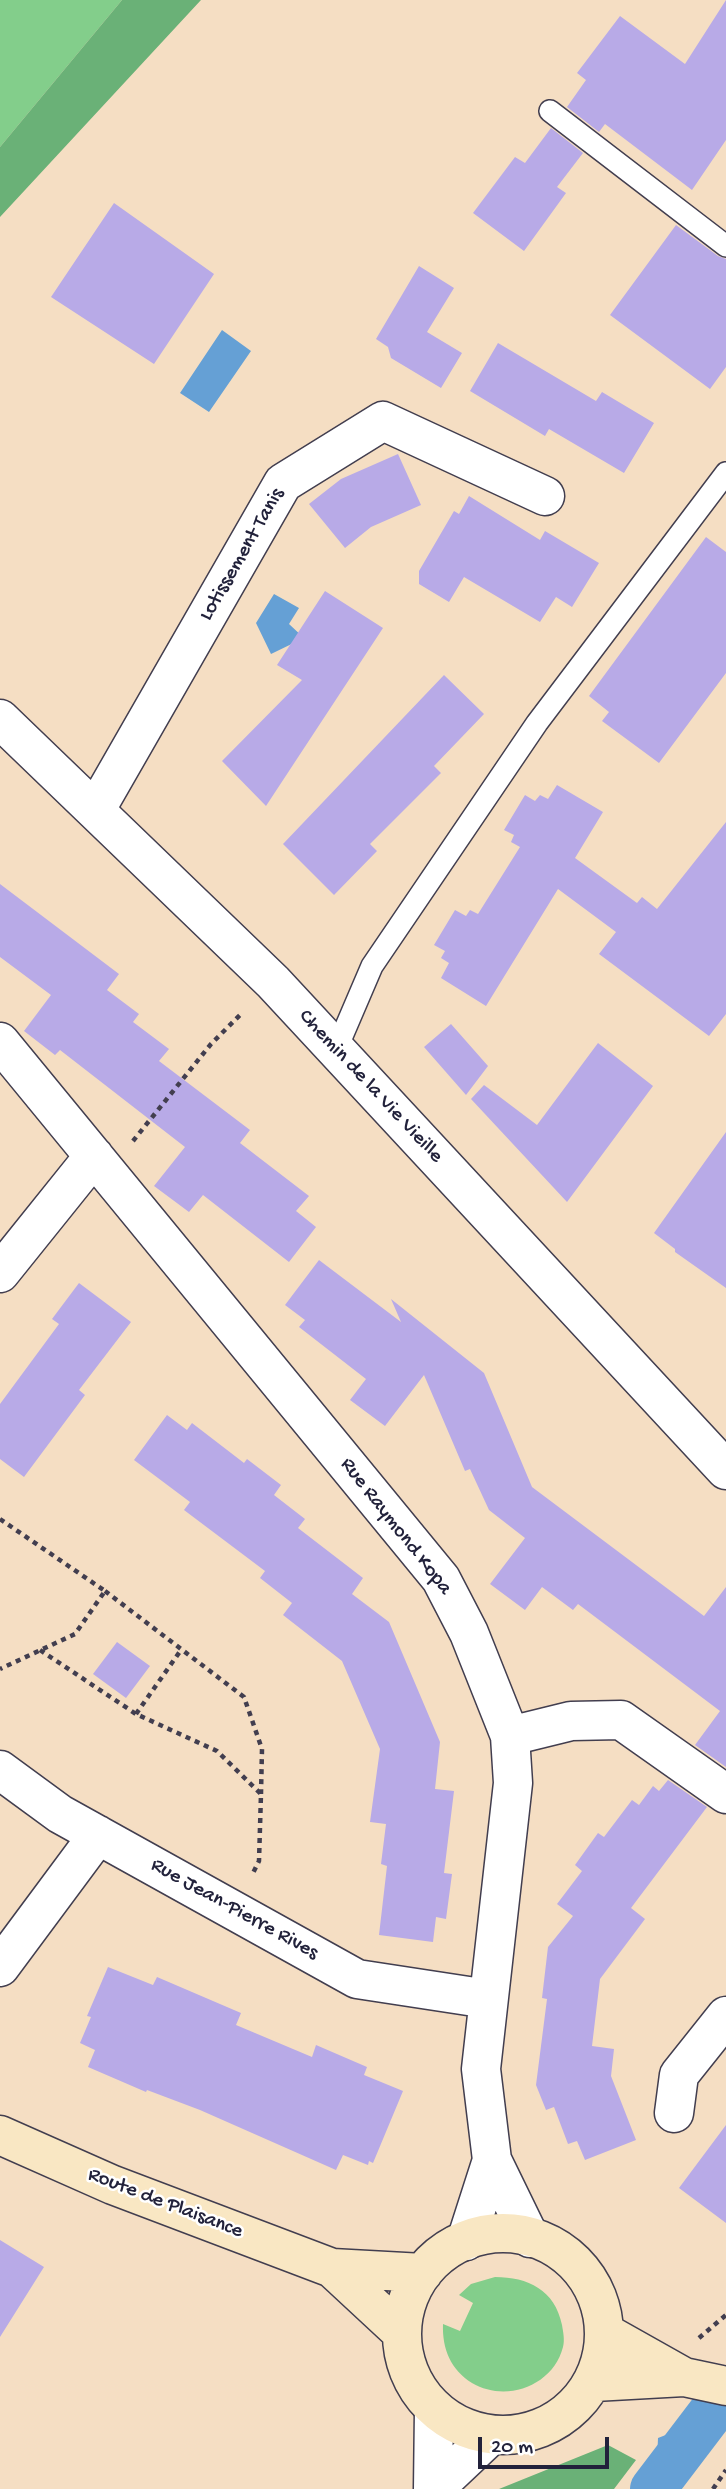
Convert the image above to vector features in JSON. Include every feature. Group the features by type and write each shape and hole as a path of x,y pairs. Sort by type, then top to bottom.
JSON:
{"main road":[{"name":"Route de Plaisance","path":"0,2135 113,2185 332,2268 423,2273"},
{"path":"508,2232 530,2238 542,2240 571,2259 593,2286 604,2318 604,2353 594,2382 575,2407 550,2425 521,2435 490,2435 460,2427 434,2409 414,2384 402,2355 401,2323 410,2292 423,2273 450,2247 478,2235 508,2232"},
{"name":"Route de Plaisance","path":"332,2268 402,2333"},
{"path":"604,2332 706,2381"},
{"path":"594,2382 706,2381"}],"street":[{"name":"Lotissement Tanis","path":"96,809 284,483 383,421 545,496"},
{"name":"Chemin de la Vie Vieille","path":"0,719 273,982 726,1470"},
{"name":"Rue Raymond Kopa","path":"0,1042 441,1579 469,1633 510,1736 513,1783 481,2069 492,2161 530,2238"},
{"path":"0,1273 94,1156"},
{"path":"510,1736 571,1721 621,1720 726,1794"},
{"name":"Rue Jean-Pierre Rives","path":"0,1770 60,1814 357,1979 488,1999"},
{"path":"0,1967 98,1835"},
{"path":"674,2113 679,2075 726,2016"},
{"name":"Rue Raymond Kopa","path":"466,2241 492,2161"},
{"path":"434,2409 434,2489"},
{"path":"434,2489 490,2435"}],"lane":[{"path":"550,111 726,246"},
{"path":"336,1050 372,966 537,723 726,473"}],"path":[{"path":"94,1156 122,1152 152,1121 211,1044 273,982"},
{"path":"0,1519 105,1591 244,1697 262,1749 259,1861 234,1909"},
{"path":"0,1669 75,1634 105,1591"},
{"path":"40,1650 136,1714 217,1751 261,1794"},
{"path":"136,1714 181,1650"},
{"path":"713,2489 726,2470"}],"green space":[{"path":"0,0 122,0 0,147"},
{"path":"122,0 201,0 0,217 0,147"},
{"path":"495,2277 529,2283 546,2294 558,2313 563,2330 563,2347 558,2361 549,2372 539,2381 513,2391 485,2389 472,2383 453,2365 444,2342 443,2324 460,2331 473,2303 459,2295 471,2284"},
{"path":"608,2445 636,2460 614,2489 499,2489"}],"water":[{"path":"222,330 251,351 209,412 180,393"},
{"path":"274,594 299,608 289,624 304,638 271,654 256,623"},
{"path":"708,2409 724,2412 714,2422 702,2452 676,2489 636,2489 657,2462 658,2438 676,2431 680,2433"}],"building":[{"path":"726,0 726,140 692,190 605,124 599,132 567,107 586,80 577,73 620,16 685,64"},
{"path":"551,128 583,153 557,187 566,193 524,251 473,213 515,157 525,163"},
{"path":"114,203 214,274 154,364 51,297"},
{"path":"676,225 726,259 726,367 710,389 610,315"},
{"path":"419,266 454,288 427,332 462,353 441,388 391,358 388,347 376,339"},
{"path":"498,343 596,401 602,392 654,423 624,473 549,429 545,436 470,391"},
{"path":"398,454 421,505 371,527 345,548 309,504 341,479"},
{"path":"469,496 540,540 545,531 599,563 572,607 556,597 540,622 464,577 449,602 419,584 419,571 454,511 459,514"},
{"path":"706,537 726,552 726,673 659,763 602,721 609,712 589,696"},
{"path":"325,591 383,628 266,806 222,761 302,680 277,665"},
{"path":"444,675 484,714 434,766 441,773 370,844 377,851 334,895 283,844"},
{"path":"557,785 603,812 575,858 637,903 642,897 657,909 726,822 726,1014 709,1036 599,954 616,932 558,889 486,1006 441,978 449,963 441,958 445,951 434,945 455,910 466,916 470,910 478,914 520,847 511,842 514,835 504,830 525,795 535,801 540,795 548,799"},
{"path":"0,884 119,974 107,990 139,1014 133,1022 169,1049 159,1061 250,1130 240,1143 309,1196 296,1211 316,1227 289,1262 203,1195 189,1212 154,1186 185,1147 60,1050 55,1055 24,1031 51,995 0,957"},
{"path":"451,1024 488,1066 466,1095 424,1047"},
{"path":"598,1043 653,1086 567,1202 471,1099 484,1085 537,1125"},
{"path":"726,1132 726,1288 675,1252 675,1249 654,1233"},
{"path":"319,1260 401,1322 391,1299 484,1373 532,1487 704,1616 726,1587 726,1767 695,1745 720,1711 578,1604 573,1610 542,1587 525,1610 490,1584 525,1538 489,1510 470,1469 465,1471 424,1375 385,1426 350,1400 366,1379 299,1327 305,1320 285,1305"},
{"path":"79,1283 131,1322 79,1390 85,1395 24,1477 0,1459 0,1404 59,1324 52,1319"},
{"path":"167,1415 187,1430 192,1423 244,1463 247,1459 281,1485 274,1495 305,1519 298,1528 363,1578 352,1594 389,1622 440,1742 435,1789 454,1791 444,1873 452,1874 446,1919 436,1917 433,1942 379,1935 387,1866 381,1864 386,1824 370,1822 380,1749 342,1661 283,1615 292,1603 260,1578 265,1571 184,1510 190,1502 134,1460"},
{"path":"117,1642 150,1666 126,1698 93,1674"},
{"path":"668,1780 707,1807 631,1908 645,1919 600,1979 592,2046 614,2049 611,2076 636,2140 585,2160 577,2141 568,2144 554,2107 546,2110 536,2085 547,1999 542,1998 548,1947 573,1916 557,1904 582,1871 575,1865 598,1833 604,1837 632,1800 639,1805 653,1786 659,1791"},
{"path":"108,1967 153,1985 157,1977 241,2013 236,2025 312,2057 316,2045 367,2067 364,2075 403,2091 373,2163 369,2161 368,2165 343,2155 336,2170 200,2110 147,2090 146,2092 88,2067 95,2050 80,2043 91,2017 87,2016"},
{"path":"726,2125 726,2223 679,2188"},
{"path":"0,2240 44,2267 0,2337"}],"waterway":[{"path":"653,2489 726,2393"}]}
